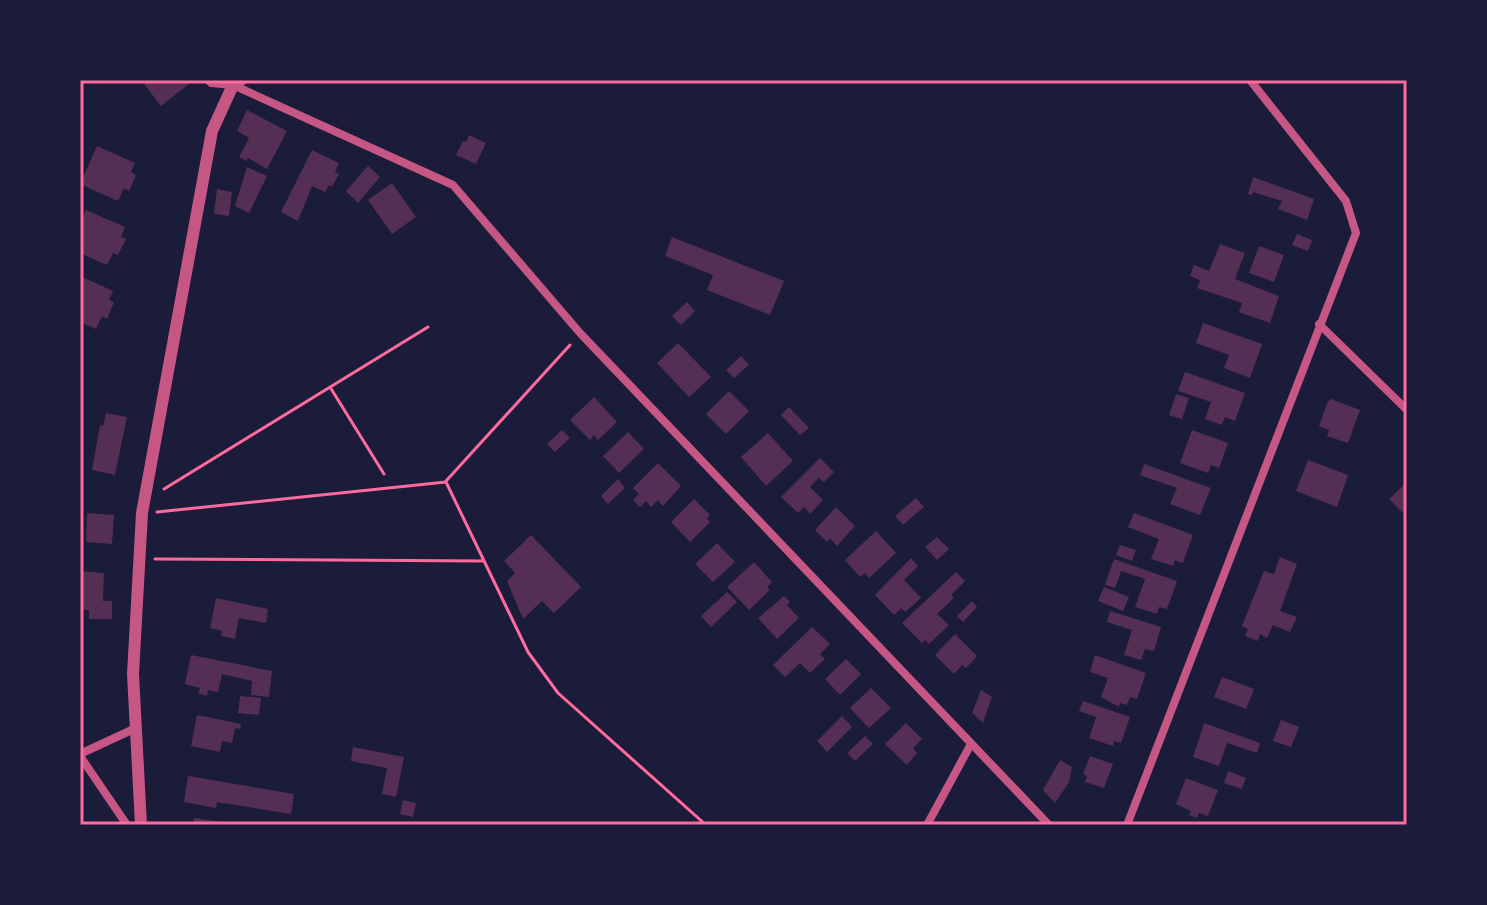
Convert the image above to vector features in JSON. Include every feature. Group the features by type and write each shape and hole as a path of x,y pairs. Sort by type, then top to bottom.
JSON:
{"street":[{"path":"208,80 211,83 237,83 453,185 580,333 1049,825"},
{"path":"1127,825 1356,233 1346,201 1250,80"},
{"path":"141,825 133,674 137,559 142,513 212,131 237,83"},
{"path":"1319,324 1407,410"},
{"path":"127,825 80,755 136,728"},
{"path":"927,825 971,744"}],"path":[{"path":"164,489 428,327"},
{"path":"142,513 446,482 580,333"},
{"path":"330,387 384,474"},
{"path":"446,482 528,652 558,693 706,825"},
{"path":"137,559 484,561"}],"building":[{"path":"149,80 194,80 161,106 144,84"},
{"path":"247,110 287,131 267,169 248,158 246,161 239,157 249,138 237,131"},
{"path":"469,135 486,143 476,164 456,155"},
{"path":"97,146 135,163 131,172 136,175 129,191 124,188 118,201 80,184"},
{"path":"312,150 339,163 335,172 339,174 332,187 329,185 325,192 312,186 298,221 281,212"},
{"path":"368,166 380,177 358,203 346,191"},
{"path":"247,167 267,176 249,213 235,206"},
{"path":"1253,177 1314,199 1307,220 1278,209 1282,201 1253,192 1252,195 1248,194"},
{"path":"392,183 416,217 392,234 368,200"},
{"path":"217,189 232,192 229,216 214,214"},
{"path":"86,210 125,227 121,237 126,239 118,255 113,253 107,265 80,253 80,224"},
{"path":"1297,234 1312,240 1308,251 1292,245"},
{"path":"672,237 784,281 770,315 707,290 713,275 665,256"},
{"path":"1220,244 1245,253 1235,279 1279,296 1270,323 1239,312 1242,303 1197,288 1200,280 1190,276 1194,265 1209,271"},
{"path":"1259,246 1284,255 1274,282 1249,273"},
{"path":"80,276 113,291 109,300 114,302 107,319 102,316 96,329 80,322"},
{"path":"687,302 695,311 681,325 672,316"},
{"path":"1203,323 1262,344 1250,378 1224,368 1229,355 1196,343"},
{"path":"678,343 711,377 689,397 657,363"},
{"path":"741,356 749,365 734,378 726,370"},
{"path":"1185,372 1245,393 1235,421 1225,417 1222,425 1205,419 1211,402 1178,391"},
{"path":"729,391 749,411 726,434 706,414"},
{"path":"1176,394 1189,398 1182,419 1169,415"},
{"path":"594,397 617,422 598,440 594,435 590,440 570,420"},
{"path":"1331,399 1360,410 1348,443 1327,436 1329,430 1319,426"},
{"path":"789,407 809,428 800,435 781,415"},
{"path":"106,413 127,417 115,475 92,470 100,425 103,426"},
{"path":"562,430 570,438 555,452 547,444"},
{"path":"1192,430 1228,443 1219,468 1211,465 1208,473 1180,463"},
{"path":"628,432 644,449 619,473 603,456"},
{"path":"768,433 793,461 766,486 741,457"},
{"path":"820,458 834,472 824,482 819,478 810,487 823,500 810,514 804,507 798,513 781,497"},
{"path":"1308,460 1348,475 1337,507 1296,491"},
{"path":"658,463 681,486 663,506 658,500 651,507 646,501 640,507 633,500 639,494 633,488"},
{"path":"1144,464 1211,488 1200,515 1170,504 1177,488 1140,475"},
{"path":"618,479 625,488 608,504 601,496"},
{"path":"1407,482 1407,517 1389,499"},
{"path":"916,498 924,507 903,525 895,516"},
{"path":"694,499 710,515 707,519 710,522 690,542 671,522"},
{"path":"836,507 855,526 837,546 830,538 827,542 815,530"},
{"path":"87,513 114,515 112,544 86,542"},
{"path":"1134,513 1193,535 1183,563 1175,560 1173,566 1151,559 1159,539 1128,527"},
{"path":"876,531 896,553 869,578 865,573 860,577 845,560"},
{"path":"531,535 581,587 554,613 542,601 523,619 507,581 515,573 504,561"},
{"path":"937,537 949,549 937,560 925,547"},
{"path":"717,543 735,562 713,582 695,564"},
{"path":"1120,545 1136,550 1132,561 1116,555"},
{"path":"1280,557 1297,564 1280,611 1297,617 1290,632 1273,625 1267,638 1260,634 1258,641 1245,636 1248,629 1242,626 1264,571 1274,574"},
{"path":"911,558 918,566 904,580 921,598 905,612 901,608 894,615 875,595"},
{"path":"1114,559 1177,581 1167,609 1159,607 1157,614 1135,607 1145,579 1121,571 1115,588 1105,585"},
{"path":"754,562 772,582 767,587 770,590 749,610 727,587"},
{"path":"80,571 104,573 103,601 112,601 112,619 89,619 89,610 80,610"},
{"path":"956,572 965,581 951,595 954,598 937,614 949,625 929,644 925,640 922,643 902,623"},
{"path":"1104,587 1129,597 1123,611 1098,601"},
{"path":"727,592 737,602 711,627 701,616"},
{"path":"784,596 790,602 787,605 799,618 777,639 758,618"},
{"path":"216,598 268,609 266,623 239,618 235,639 221,636 222,631 210,628"},
{"path":"972,601 977,607 963,622 957,616"},
{"path":"1110,611 1161,627 1154,651 1145,649 1141,660 1124,655 1132,630 1107,622"},
{"path":"812,627 830,644 820,654 825,659 810,673 800,663 785,677 773,665"},
{"path":"955,634 977,656 966,668 962,665 954,674 935,655"},
{"path":"191,655 272,671 269,697 251,695 252,681 222,674 218,692 208,690 207,696 198,693 200,688 185,684"},
{"path":"1095,655 1146,673 1137,699 1130,697 1127,705 1120,703 1119,707 1101,697 1108,678 1090,672"},
{"path":"846,659 861,674 840,695 825,679"},
{"path":"1222,677 1254,689 1246,709 1214,697"},
{"path":"871,688 891,708 869,728 850,708"},
{"path":"981,690 992,697 983,723 972,713"},
{"path":"240,696 261,698 259,715 238,713"},
{"path":"1083,701 1130,717 1121,743 1114,741 1113,746 1089,738 1096,717 1079,711"},
{"path":"197,715 241,724 240,729 235,728 232,743 222,741 220,752 191,746"},
{"path":"842,716 852,727 827,752 817,741"},
{"path":"1281,720 1299,727 1291,747 1273,741"},
{"path":"906,723 922,739 913,748 917,753 907,765 885,744"},
{"path":"1204,723 1260,743 1257,753 1227,743 1219,766 1193,757"},
{"path":"865,736 873,744 855,761 847,753"},
{"path":"353,747 404,757 396,797 382,794 387,768 351,761"},
{"path":"1090,756 1113,764 1104,788 1085,782 1087,776 1083,774"},
{"path":"1060,760 1072,767 1069,782 1055,803 1043,790"},
{"path":"1228,771 1246,778 1242,789 1224,783"},
{"path":"188,776 294,794 291,814 217,802 216,808 184,802"},
{"path":"1186,778 1218,790 1208,816 1199,813 1197,818 1189,815 1191,811 1176,804"},
{"path":"403,800 416,803 413,817 400,814"},
{"path":"194,818 229,823 229,825 193,825"}]}
